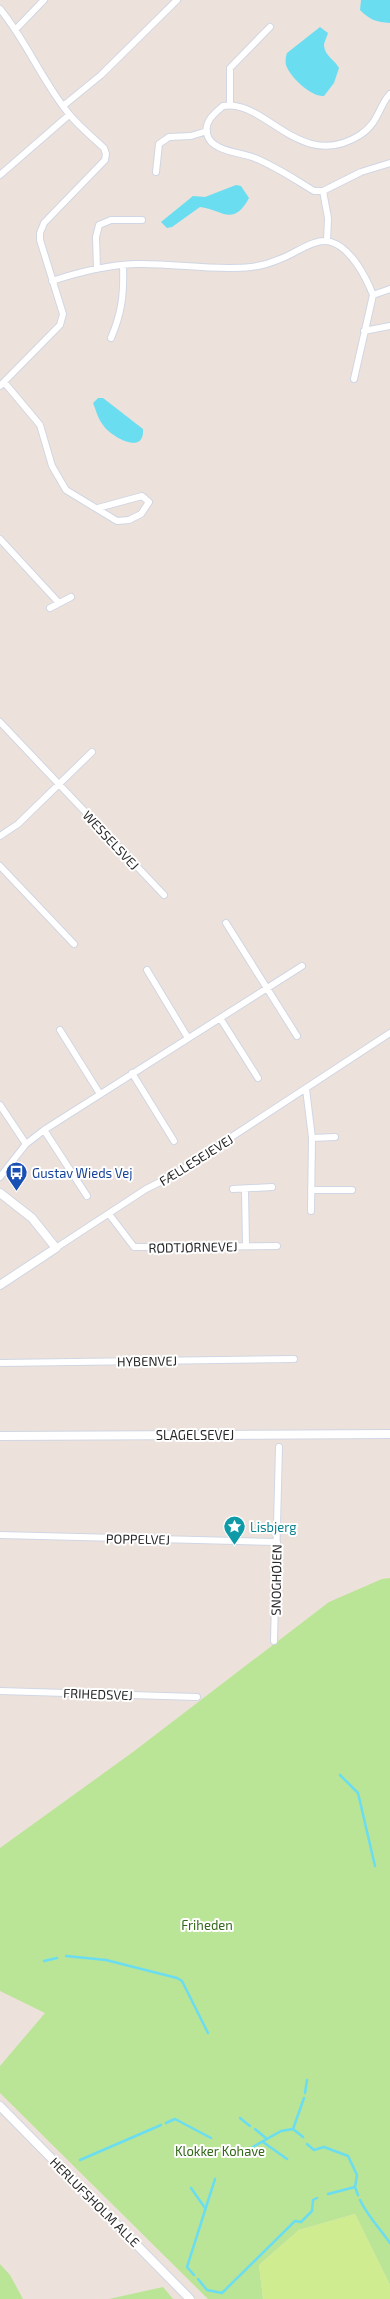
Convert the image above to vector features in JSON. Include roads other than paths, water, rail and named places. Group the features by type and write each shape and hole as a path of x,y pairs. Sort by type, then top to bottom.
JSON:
{"street":[{"path":"16,29 44,0"},
{"path":"63,106 102,75 178,0"},
{"path":"0,9 16,29 69,115 104,148 106,154 105,160 44,223 40,233 52,281 63,314 60,325 2,384 40,425 52,466 59,481 66,490 98,508 106,516 117,521 129,520 141,514 149,502 142,496 98,508"},
{"path":"230,104 230,68 270,27"},
{"path":"390,94 371,126 360,135 337,144 311,144 291,136 241,106 230,104 223,106 210,118 207,131 207,135 213,142 224,149 266,163 314,191 323,192 361,172 390,163"},
{"path":"0,175 69,115"},
{"path":"156,172 159,144 169,136 191,136 207,131"},
{"path":"323,192 328,218 327,241"},
{"path":"97,269 96,237 98,225 111,220 142,220"},
{"path":"52,281 97,269 123,265 177,266 219,270 253,266 280,259 317,242 327,241 342,247 369,284 373,295 354,379"},
{"path":"111,338 121,314 123,302 123,265"},
{"path":"373,295 390,289"},
{"path":"364,331 390,326"},
{"path":"0,539 59,603"},
{"path":"50,608 71,597"},
{"name":"WESSELSVEJ","path":"0,722 164,895"},
{"path":"0,836 18,824 92,752"},
{"path":"0,866 74,944"},
{"path":"226,923 297,1036"},
{"path":"0,1177 26,1144 44,1130 302,966"},
{"path":"146,970 188,1038"},
{"path":"220,1018 258,1078"},
{"path":"60,1030 100,1094"},
{"name":"FÆLLESEJEVEJ","path":"0,1285 146,1189 172,1176 390,1033"},
{"path":"132,1074 174,1141"},
{"path":"306,1089 312,1138 311,1211"},
{"path":"0,1105 26,1144"},
{"path":"44,1130 87,1196"},
{"path":"312,1138 335,1137"},
{"path":"233,1189 272,1187"},
{"name":"RØDTJØRNEVEJ","path":"245,1189 246,1246"},
{"path":"311,1190 352,1190"},
{"path":"0,1193 32,1218 56,1248"},
{"name":"RØDTJØRNEVEJ","path":"109,1214 134,1248 277,1246"},
{"name":"HYBENVEJ","path":"0,1363 294,1359"},
{"name":"SLAGELSEVEJ","path":"0,1436 390,1434"},
{"name":"SNOGHØJEN","path":"274,1642 279,1447"},
{"name":"POPPELVEJ","path":"0,1535 277,1542"},
{"name":"FRIHEDSVEJ","path":"0,1690 197,1697"},
{"name":"HERLUFSHOLM ALLE","path":"0,2106 190,2299"}],"water":[{"path":"361,0 390,0 390,23 377,21 367,16 360,10"},
{"path":"320,27 328,33 324,46 328,55 339,68 334,83 324,96 307,90 296,80 286,65 287,53"},
{"path":"236,185 241,186 249,198 238,212 232,215 200,207 172,227 167,228 161,222 193,196 205,197"},
{"path":"98,398 103,398 143,429 142,437 139,441 133,443 127,442 107,430 100,420 93,403"}],"waterway":[{"path":"340,1775 358,1793 375,1866"},
{"path":"66,1956 106,1960 177,1978 182,1981 208,2033"},
{"path":"44,1961 57,1958"},
{"path":"305,2093 307,2080"},
{"path":"293,2129 304,2098"},
{"path":"240,2118 250,2126"},
{"path":"166,2123 175,2119 211,2138"},
{"path":"80,2160 161,2125"},
{"path":"255,2129 267,2139"},
{"path":"251,2148 281,2131 293,2129 303,2137"},
{"path":"263,2142 287,2159"},
{"path":"307,2144 314,2150 324,2147 348,2156 357,2175 355,2187 328,2194"},
{"path":"194,2275 187,2267 215,2179"},
{"path":"355,2187 358,2195"},
{"path":"191,2188 205,2208"},
{"path":"198,2279 207,2290 222,2293 295,2221 301,2222 312,2211 313,2200 317,2198"},
{"path":"360,2200 370,2217 390,2243"}],"place":[{"name":"Gustav Wieds Vej","path":"16,1192"},
{"name":"Lisbjerg","path":"234,1546"}],"park label":[{"name":"Friheden","path":"207,1925"},
{"name":"Klokker Kohave","path":"220,2151"}]}
